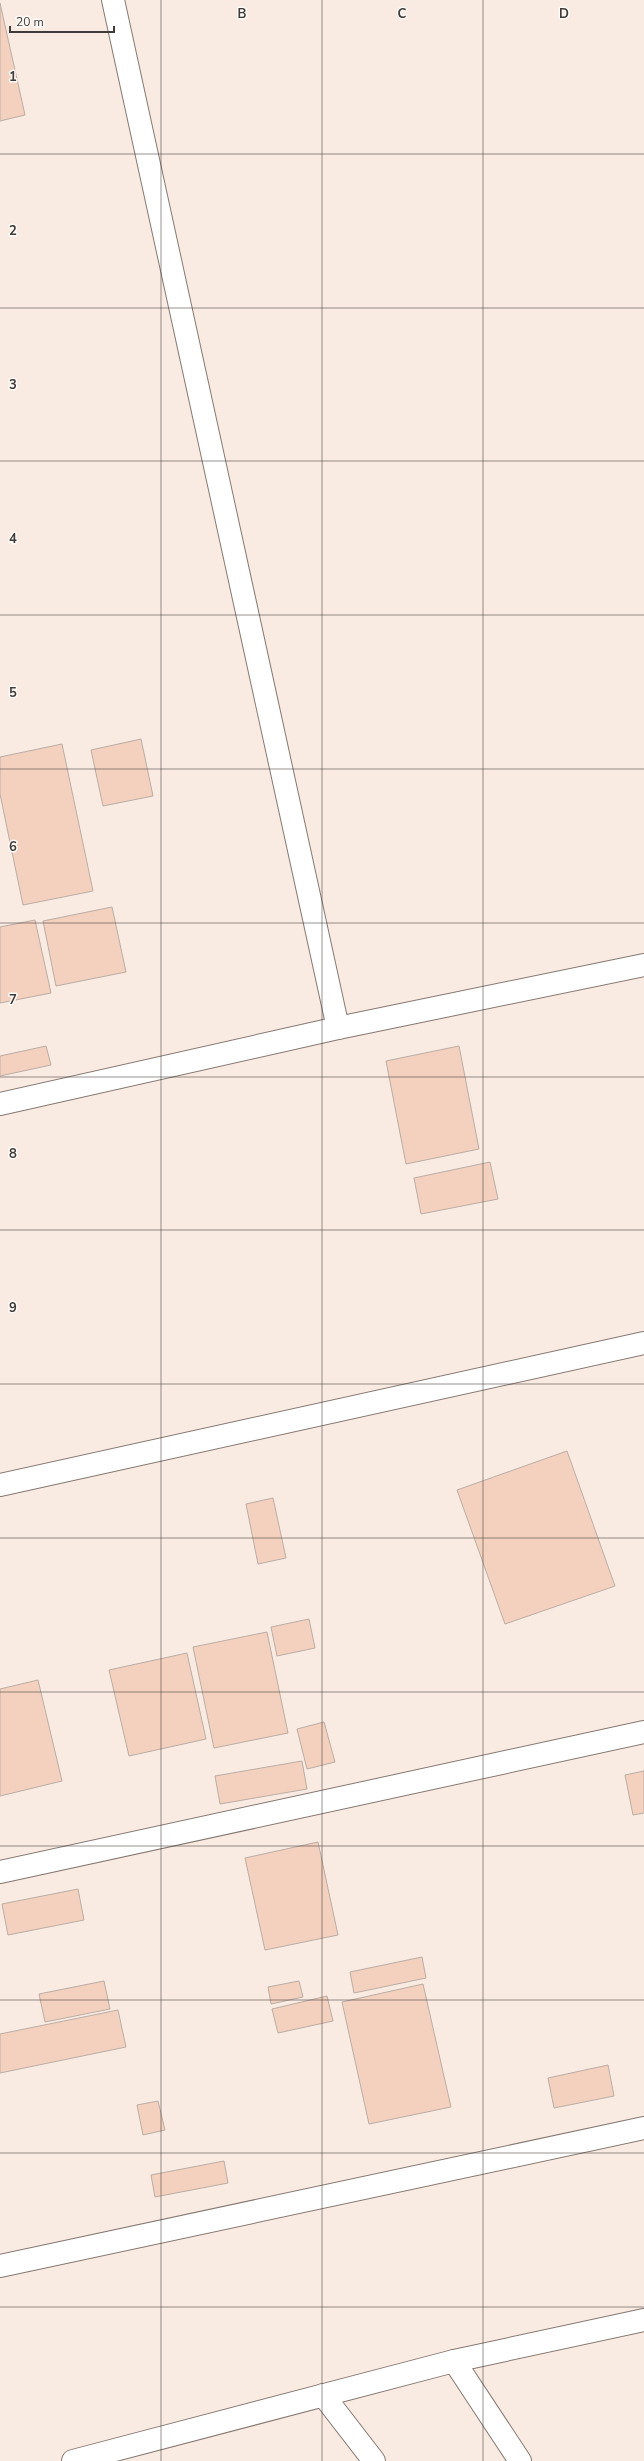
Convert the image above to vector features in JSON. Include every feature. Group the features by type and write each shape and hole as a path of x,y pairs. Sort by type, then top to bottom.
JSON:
{"street":[{"path":"113,0 338,1028"},
{"path":"0,1104 338,1028 644,965"},
{"path":"0,1485 644,1343"},
{"path":"0,1872 644,1732"},
{"path":"0,2266 644,2128"},
{"path":"73,2461 454,2360 644,2320"},
{"path":"454,2360 520,2461"},
{"path":"324,2395 374,2461"}],"building":[{"path":"0,3 25,115 0,121"},
{"path":"141,739 153,796 103,806 91,750"},
{"path":"62,744 93,891 23,905 0,794 0,757"},
{"path":"112,907 126,972 56,986 43,921"},
{"path":"35,920 51,993 0,1003 0,927"},
{"path":"46,1046 51,1065 0,1076 0,1056"},
{"path":"459,1046 479,1149 406,1164 386,1061"},
{"path":"490,1162 498,1199 421,1214 414,1178"},
{"path":"567,1451 615,1586 505,1624 457,1490"},
{"path":"273,1498 286,1558 258,1564 246,1504"},
{"path":"309,1619 315,1648 277,1656 271,1627"},
{"path":"267,1632 288,1733 214,1748 193,1647"},
{"path":"187,1653 206,1739 129,1756 109,1670"},
{"path":"38,1680 62,1781 0,1796 0,1689"},
{"path":"324,1722 335,1762 307,1769 297,1729"},
{"path":"302,1761 307,1789 220,1804 215,1776"},
{"path":"644,1771 644,1813 633,1815 625,1775"},
{"path":"318,1842 338,1935 265,1950 245,1858"},
{"path":"78,1889 84,1920 8,1935 2,1904"},
{"path":"422,1957 426,1978 354,1993 350,1972"},
{"path":"104,1981 110,2009 45,2022 39,1994"},
{"path":"299,1981 303,1997 271,2004 268,1987"},
{"path":"423,1984 451,2107 369,2124 342,2002"},
{"path":"327,1996 333,2021 278,2033 272,2009"},
{"path":"118,2010 126,2047 0,2073 0,2034"},
{"path":"608,2065 614,2096 554,2108 548,2078"},
{"path":"158,2101 165,2130 143,2135 137,2105"},
{"path":"224,2161 228,2183 155,2197 151,2175"}]}
